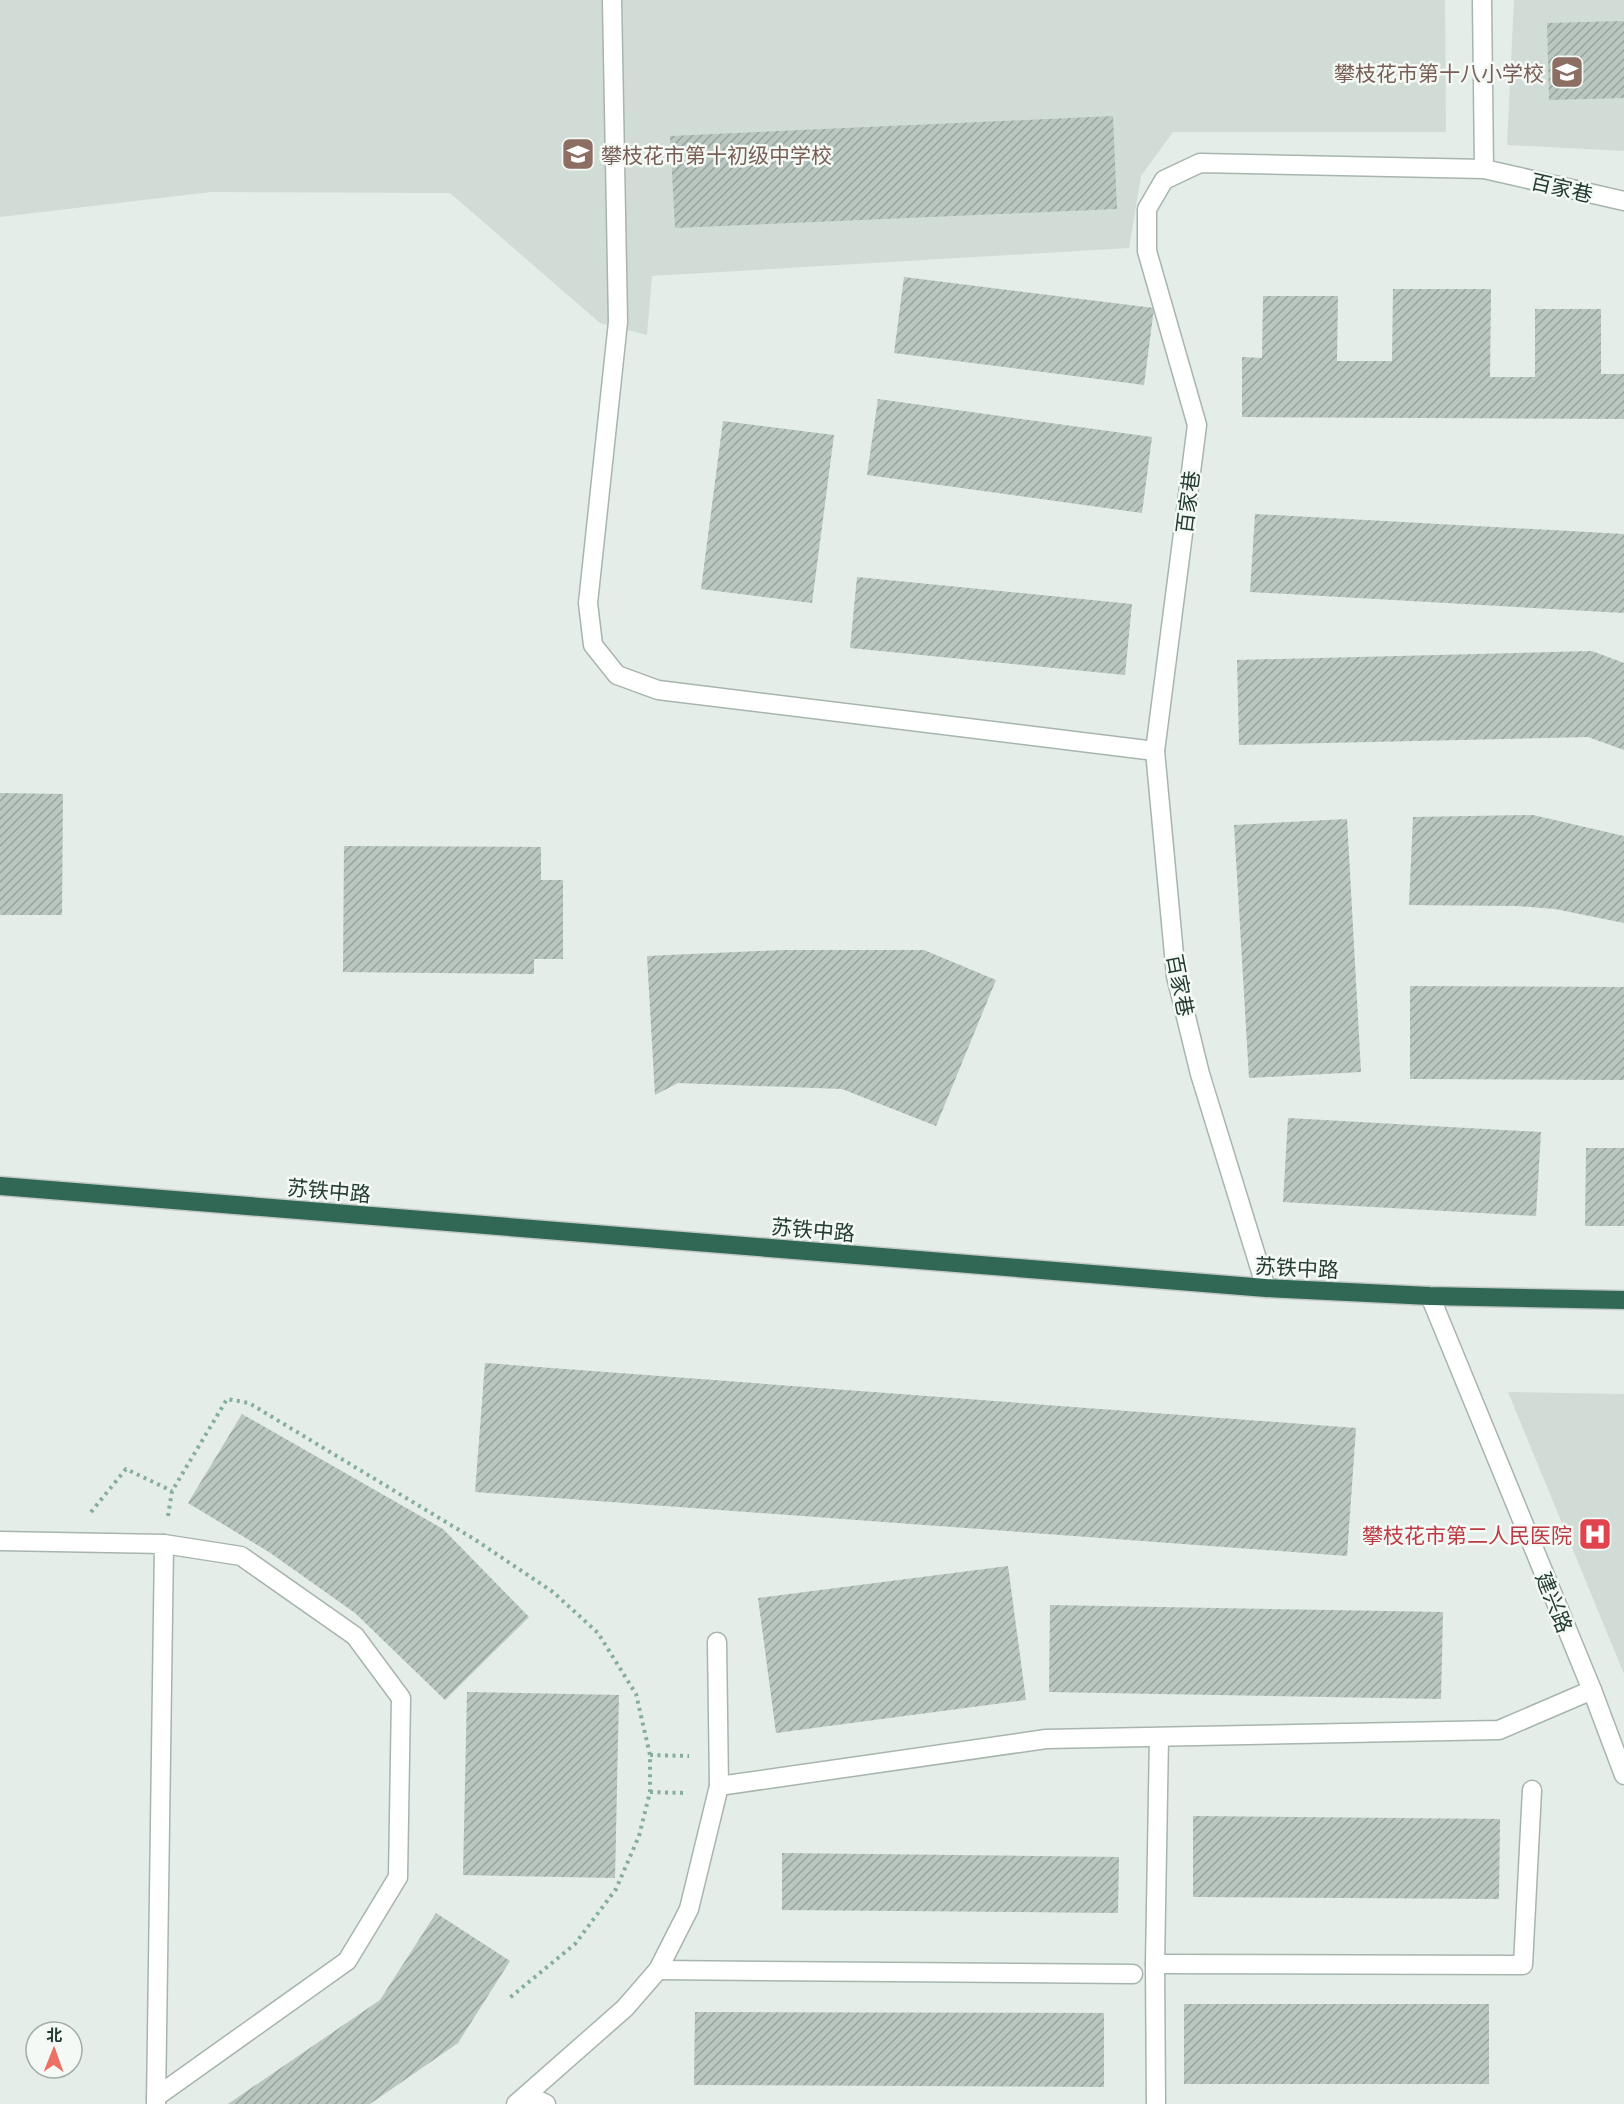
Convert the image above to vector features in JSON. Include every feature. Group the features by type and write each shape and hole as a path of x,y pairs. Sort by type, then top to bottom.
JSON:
{"highway":[{"name":"苏铁中路","path":"0,1186 1266,1288 1430,1296 1624,1300"}],"street":[{"path":"612,0 618,322 588,603 593,645 617,675 658,690 1155,751"},
{"path":"1482,0 1484,169"},
{"name":"百家巷","path":"1266,1288 1200,1074 1176,976 1155,751 1197,425 1147,251 1148,209 1164,180 1200,164 1484,169 1624,201"},
{"name":"建兴路","path":"1430,1296 1592,1690 1624,1775"},
{"path":"0,1541 164,1544 241,1556 355,1636 401,1698 398,1877 347,1961 156,2101"},
{"path":"156,2101 164,1544"},
{"path":"521,2100 625,2008 658,1970 688,1909 719,1786 717,1642"},
{"path":"719,1786 1046,1739 1499,1730 1592,1690"},
{"path":"1156,2104 1155,1964 1159,1737"},
{"path":"1155,1964 1523,1965 1532,1790"},
{"path":"658,1970 1133,1974"},
{"path":"521,2100 546,2104"}],"path":[{"path":"164,1544 172,1491 227,1399 249,1403 474,1539 553,1592 598,1634 636,1694 650,1755 650,1792 642,1825 616,1889 575,1944 507,2000"},
{"path":"88,1517 126,1469 172,1491"},
{"path":"650,1755 719,1757"}],"shaded area":[{"name":"攀枝花市第十初级中学校","path":"0,0 1445,0 1446,132 1173,132 1141,176 1129,248 652,276 647,335 600,323 450,193 211,192 0,217"},
{"name":"攀枝花市第十八小学校","path":"1514,0 1624,0 1624,151 1507,145"},
{"name":"攀枝花市第二人民医院","path":"1508,1392 1624,1394 1624,1674"}],"building":[{"path":"1624,21 1624,98 1549,100 1547,23"},
{"path":"1113,116 1117,209 675,228 670,136"},
{"path":"904,277 1154,308 1144,385 894,353"},
{"path":"1393,289 1491,289 1490,377 1535,377 1535,309 1601,309 1601,374 1624,374 1624,419 1242,417 1242,357 1262,358 1263,296 1338,296 1337,361 1392,361"},
{"path":"878,399 1152,437 1142,513 867,475"},
{"path":"723,421 834,435 812,603 701,589"},
{"path":"1255,514 1624,534 1624,613 1250,592"},
{"path":"857,577 1132,604 1125,675 850,648"},
{"path":"1592,651 1624,663 1624,750 1588,737 1239,745 1237,660"},
{"path":"0,793 63,794 62,915 0,915"},
{"path":"1533,815 1624,836 1624,923 1555,909 1516,906 1409,905 1413,817"},
{"path":"1347,819 1361,1072 1249,1078 1234,825"},
{"path":"344,846 541,847 541,880 563,880 563,959 534,959 534,974 343,972"},
{"path":"783,950 924,950 996,980 936,1126 842,1089 678,1083 655,1095 647,956"},
{"path":"1410,986 1624,987 1624,1080 1410,1079"},
{"path":"1288,1118 1541,1132 1536,1216 1283,1202"},
{"path":"1586,1148 1624,1148 1624,1226 1585,1226"},
{"path":"485,1363 1356,1428 1347,1556 475,1492"},
{"path":"242,1414 443,1529 529,1617 445,1700 355,1613 269,1552 188,1503"},
{"path":"1008,1566 1026,1700 776,1733 758,1598"},
{"path":"1050,1605 1443,1612 1441,1699 1049,1692"},
{"path":"467,1692 619,1695 615,1878 463,1875"},
{"path":"1193,1816 1500,1819 1499,1899 1193,1897"},
{"path":"782,1853 1119,1857 1118,1913 782,1910"},
{"path":"436,1913 510,1961 458,2043 370,2104 228,2104 380,2000"},
{"path":"1184,2004 1489,2004 1489,2084 1184,2084"},
{"path":"695,2012 1104,2013 1104,2087 694,2085"}],"place":[{"name":"攀枝花市第十八小学校","path":"1567,72"},
{"name":"攀枝花市第十初级中学校","path":"578,154"},
{"name":"攀枝花市第二人民医院","path":"1595,1534"}]}
